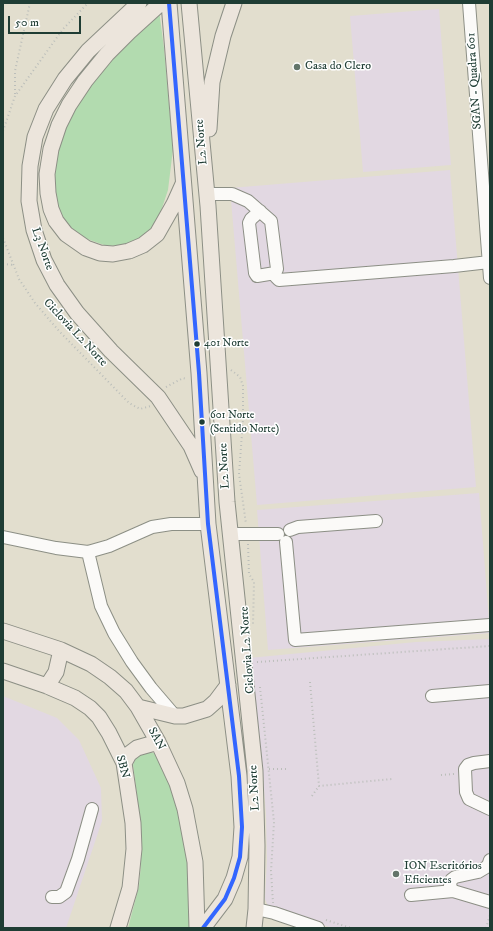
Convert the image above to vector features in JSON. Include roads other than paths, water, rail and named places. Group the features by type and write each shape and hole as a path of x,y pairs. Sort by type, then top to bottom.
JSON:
{"main road":[{"name":"L3 Norte","path":"140,3 88,51 65,79 46,109 35,137 30,166 29,201 34,230 44,260 57,285 77,313 111,351 158,397 191,446 206,479"},
{"name":"L3 Norte","path":"161,3 129,32 108,54 85,81 69,105 59,124 51,149 47,174 48,194 51,209 56,221 66,234 86,248 100,253 113,254 129,251 143,245 157,234 174,204 184,182"},
{"name":"L2 Norte","path":"169,3 184,182 208,524 239,776 242,827 240,857 234,878 225,898 204,928"},
{"name":"L2 Norte","path":"189,3 208,200 228,502 255,771 257,846 256,909 254,928"},
{"path":"208,200 208,116 212,82 223,36 234,3"},
{"name":"SAN","path":"3,631 61,650 91,664 110,677 126,691 138,707 158,742 177,783 185,809 195,862 197,928"},
{"path":"47,686 56,672 61,650"},
{"name":"SBN","path":"3,671 47,686 75,698 90,708 109,732 124,763 133,823 134,848 130,888 118,928"},
{"path":"138,707 174,716 184,716 207,709 216,701 228,685"},
{"path":"124,763 129,754 137,748 158,742"}],"street":[{"name":"SGAN - Quadra 601","path":"469,3 487,209 490,278"},
{"path":"208,200 232,194 248,201 271,221 277,269 275,273 279,280 489,264"},
{"path":"260,211 251,219 249,223 255,273 257,276 275,273"},
{"path":"231,534 248,534 291,539 292,536 290,530 298,527 376,521"},
{"path":"3,537 56,548 88,552 109,546 152,527 171,524 208,524"},
{"path":"282,538 295,640 490,625"},
{"path":"88,552 101,606 114,633 132,662 174,716"},
{"path":"432,696 490,690"},
{"path":"489,807 469,799 466,792 465,769 468,765 474,763 490,761"},
{"path":"52,897 59,897 66,892 78,859 92,809"},
{"path":"453,891 450,886 451,880 455,877 478,872 488,866 490,860"},
{"path":"411,896 453,891 490,902"},
{"path":"256,909 274,913 318,928"}],"place":[{"name":"Casa do Clero","path":"297,67"},
{"name":"401 Norte","path":"197,344"},
{"name":"601 Norte (Sentido Norte)","path":"202,422"},
{"name":"ION Escritórios Eficientes","path":"396,874"}]}
